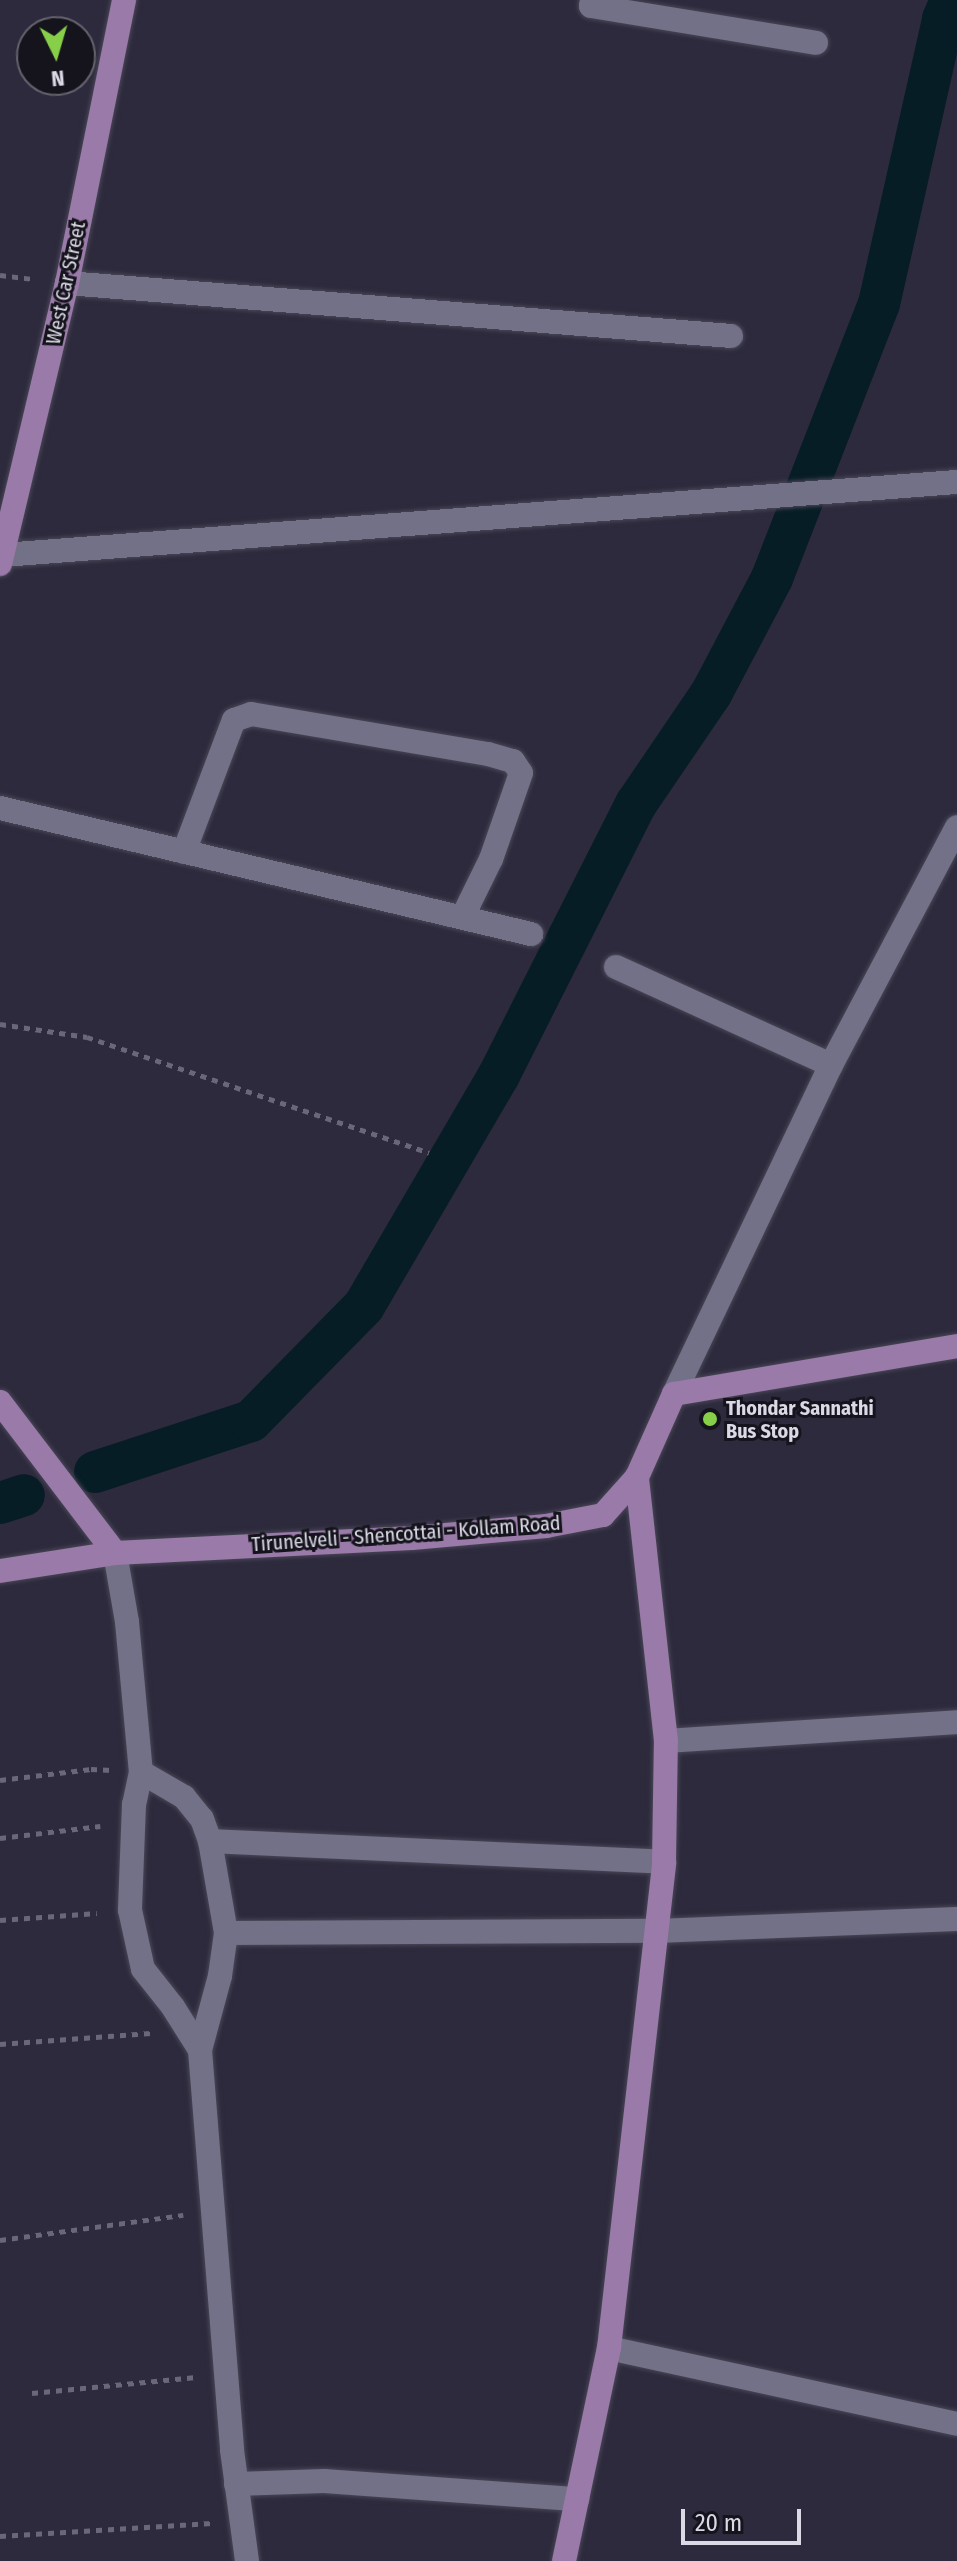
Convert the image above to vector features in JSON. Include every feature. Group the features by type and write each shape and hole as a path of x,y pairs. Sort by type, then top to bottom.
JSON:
{"main road":[{"name":"West Car Street","path":"2,559 67,283 124,0"},
{"path":"674,1394 957,1346"},
{"name":"Tirunelveli - Shencottai - Kollam Road","path":"0,1571 115,1553 412,1538 546,1526 603,1515 637,1477 674,1394"},
{"path":"0,1402 115,1553"},
{"path":"564,2561 609,2348 664,1862 666,1741 637,1477"}],"street":[{"path":"592,0 591,6 816,43"},
{"path":"67,283 731,336"},
{"path":"2,559 847,487 957,482"},
{"path":"184,852 234,720 251,714 488,754 513,761 521,773 491,859 463,916"},
{"path":"0,808 531,934"},
{"path":"674,1394 831,1065 957,827"},
{"path":"616,967 831,1065"},
{"path":"115,1553 127,1622 141,1772 133,1822 130,1910 143,1969 194,2040"},
{"path":"666,1741 957,1722"},
{"path":"141,1772 184,1797 202,1819 210,1841 226,1933 220,1976 194,2040 236,2484 247,2561"},
{"path":"210,1841 664,1862"},
{"path":"226,1933 657,1931 957,1919"},
{"path":"609,2348 957,2424"},
{"path":"236,2484 324,2481 577,2499"}],"path":[{"path":"0,1024 87,1037 429,1153"},
{"path":"0,1780 91,1769 141,1772"},
{"path":"0,1838 133,1822"},
{"path":"0,1920 130,1910"},
{"path":"0,2044 194,2040"},
{"path":"0,2240 211,2211"},
{"path":"32,2393 225,2374"},
{"path":"0,2536 241,2521"}],"waterway":[{"path":"95,1472 251,1421 364,1306 499,1075 636,804 712,692 772,578 879,304 943,19 951,0"},
{"path":"0,1503 24,1495"}],"place":[{"name":"Thondar Sannathi Bus Stop","path":"710,1419"}]}
